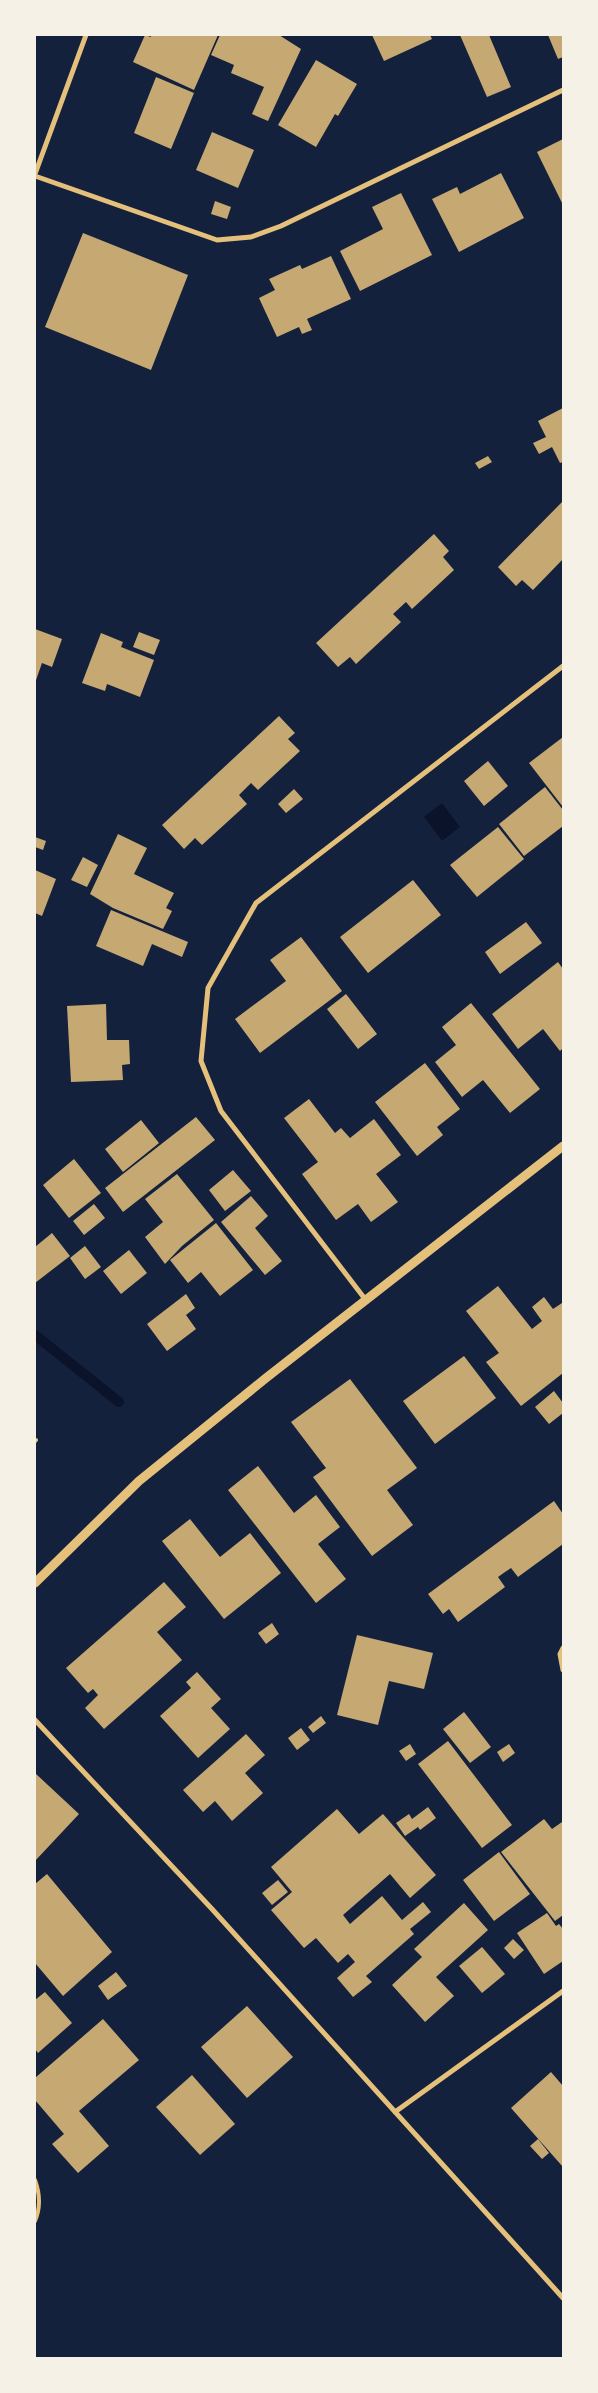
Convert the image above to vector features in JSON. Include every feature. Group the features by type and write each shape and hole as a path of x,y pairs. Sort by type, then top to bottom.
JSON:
{"street":[{"path":"86,35 35,175 217,240 251,237 281,226 563,90"},
{"path":"365,1299 221,1111 201,1061 208,988 256,903 563,666"},
{"path":"35,1583 139,1481 365,1299 563,1146"},
{"path":"563,1648 560,1654 563,1670"},
{"path":"36,1722 212,1909 563,2298"},
{"path":"395,2112 563,1992"}],"lane":[{"path":"35,2180 39,2190 40,2210 35,2221"}],"water":[{"path":"442,803 460,827 442,841 424,817"}],"building":[{"path":"145,35 151,37 151,35 218,35 194,90 133,62"},
{"path":"220,35 279,35 301,49 268,121 252,114 264,87 231,73 234,65 211,55"},
{"path":"372,35 430,35 432,39 384,61"},
{"path":"460,35 489,35 511,87 487,97"},
{"path":"548,35 563,35 563,57 558,59"},
{"path":"316,60 357,84 338,116 335,114 316,147 278,125"},
{"path":"156,77 194,93 171,149 134,133"},
{"path":"212,132 254,150 238,188 196,170"},
{"path":"563,139 563,205 537,152"},
{"path":"501,173 524,218 459,252 432,199 457,187 460,194"},
{"path":"401,193 432,255 360,291 340,251 383,229 372,207"},
{"path":"215,201 231,207 227,219 211,214"},
{"path":"83,233 188,275 151,370 45,327"},
{"path":"331,256 351,299 307,319 312,330 302,334 299,327 277,337 259,298 275,290 269,279 300,265 302,269"},
{"path":"563,408 563,462 560,463 552,447 539,454 533,443 546,437 538,421"},
{"path":"488,456 492,462 479,469 475,463"},
{"path":"563,501 563,559 533,590 522,580 516,586 498,567"},
{"path":"434,534 449,551 443,557 454,570 412,609 406,602 393,614 401,622 356,664 350,657 338,667 316,643"},
{"path":"35,629 62,639 52,667 42,663 35,683"},
{"path":"139,632 160,640 154,655 133,647"},
{"path":"101,633 123,642 121,647 154,660 140,697 107,684 105,691 82,683"},
{"path":"279,716 295,733 288,739 300,751 258,790 251,783 239,795 247,804 202,845 195,838 184,849 162,825"},
{"path":"563,737 563,807 529,763"},
{"path":"488,761 508,786 484,806 464,781"},
{"path":"545,787 563,810 563,826 524,856 499,824"},
{"path":"294,789 303,799 286,813 278,804"},
{"path":"498,827 524,859 477,897 450,865"},
{"path":"118,834 147,848 134,874 174,893 166,908 172,911 163,929 113,908 90,894"},
{"path":"35,837 46,841 43,850 35,847"},
{"path":"83,857 98,865 87,887 71,880"},
{"path":"35,870 56,879 42,916 35,913"},
{"path":"413,880 441,915 368,973 340,937"},
{"path":"111,910 188,942 182,957 152,944 143,966 96,946"},
{"path":"526,922 542,943 500,974 485,952"},
{"path":"301,937 342,991 260,1053 235,1019 286,981 270,960"},
{"path":"558,962 563,969 563,1048 560,1051 543,1029 518,1049 492,1014"},
{"path":"346,994 377,1034 358,1049 327,1009"},
{"path":"471,1003 540,1089 510,1113 483,1080 462,1097 435,1062 456,1045 442,1027"},
{"path":"106,1004 107,1040 129,1040 130,1064 122,1065 123,1080 71,1082 67,1006"},
{"path":"425,1063 460,1109 437,1127 443,1135 417,1156 375,1102"},
{"path":"309,1099 335,1133 341,1128 350,1138 374,1119 401,1155 376,1174 398,1202 371,1222 358,1204 336,1220 302,1174 318,1162 284,1118"},
{"path":"196,1117 215,1140 123,1212 105,1188"},
{"path":"141,1120 159,1143 123,1172 105,1149"},
{"path":"74,1159 101,1193 69,1218 43,1185"},
{"path":"233,1170 251,1191 225,1211 209,1190"},
{"path":"177,1174 214,1220 182,1246 165,1264 145,1237 163,1222 145,1199"},
{"path":"251,1196 268,1216 255,1228 282,1261 265,1275 221,1222"},
{"path":"94,1204 105,1218 84,1235 73,1221"},
{"path":"216,1223 253,1270 220,1296 201,1272 188,1283 170,1260"},
{"path":"52,1233 70,1256 35,1283 35,1247"},
{"path":"85,1246 101,1267 85,1279 70,1258"},
{"path":"129,1250 147,1273 121,1294 103,1271"},
{"path":"498,1286 532,1329 542,1321 532,1307 544,1297 553,1309 563,1304 563,1373 521,1406 486,1362 499,1353 466,1311"},
{"path":"186,1294 195,1308 186,1315 196,1329 167,1351 147,1324"},
{"path":"464,1356 496,1398 435,1444 403,1401"},
{"path":"350,1379 417,1468 387,1490 413,1525 372,1556 313,1477 326,1468 291,1422"},
{"path":"554,1391 563,1403 563,1413 549,1424 535,1407"},
{"path":"258,1466 294,1513 316,1495 340,1527 318,1544 346,1579 316,1603 228,1490"},
{"path":"554,1501 563,1514 563,1544 518,1577 511,1568 498,1577 505,1587 458,1622 449,1609 443,1614 428,1594"},
{"path":"190,1519 220,1557 250,1533 281,1573 224,1619 162,1541"},
{"path":"164,1582 186,1607 157,1632 182,1660 104,1729 85,1708 98,1695 93,1689 88,1693 66,1668"},
{"path":"272,1623 279,1634 266,1644 258,1633"},
{"path":"357,1635 433,1653 424,1689 389,1681 378,1725 337,1715"},
{"path":"197,1672 221,1699 211,1708 230,1729 198,1758 160,1716 191,1688 186,1682"},
{"path":"464,1712 491,1747 470,1763 443,1729"},
{"path":"321,1716 326,1723 313,1733 308,1727"},
{"path":"301,1728 310,1740 297,1750 288,1738"},
{"path":"246,1734 265,1755 245,1773 263,1793 232,1821 215,1801 203,1812 183,1790"},
{"path":"448,1741 512,1825 482,1848 418,1764"},
{"path":"410,1744 416,1754 406,1761 399,1751"},
{"path":"509,1744 515,1753 503,1762 497,1752"},
{"path":"35,1773 79,1814 35,1861"},
{"path":"428,1807 436,1818 420,1830 418,1827 405,1836 396,1823 409,1814 412,1819"},
{"path":"337,1809 359,1834 383,1814 436,1875 410,1898 390,1874 343,1915 350,1924 382,1896 402,1920 423,1902 431,1912 410,1929 414,1934 366,1976 372,1982 353,1997 337,1978 355,1962 348,1954 338,1963 316,1938 304,1948 271,1910 292,1892 271,1867"},
{"path":"544,1819 552,1829 562,1822 563,1824 563,1915 555,1921 501,1852"},
{"path":"499,1852 530,1894 494,1921 463,1880"},
{"path":"47,1874 112,1952 63,1996 35,1963 35,1884"},
{"path":"278,1880 288,1892 272,1905 262,1893"},
{"path":"464,1903 488,1930 436,1977 454,1996 425,2022 392,1985 422,1957 414,1949"},
{"path":"547,1913 556,1926 559,1924 563,1929 563,1961 544,1974 517,1933"},
{"path":"513,1939 524,1950 514,1959 504,1948"},
{"path":"482,1947 505,1974 482,1993 459,1966"},
{"path":"116,1972 127,1986 108,2000 98,1986"},
{"path":"45,1992 72,2023 38,2053 35,2049 35,2000"},
{"path":"247,2006 293,2057 247,2098 201,2047"},
{"path":"103,2019 139,2060 79,2111 109,2146 78,2173 52,2144 64,2134 35,2100 35,2078"},
{"path":"551,2072 563,2086 563,2167 511,2108"},
{"path":"192,2075 235,2124 200,2155 156,2107"},
{"path":"538,2139 549,2153 542,2159 530,2146"}],"waterway":[{"path":"35,1335 119,1402"}]}
